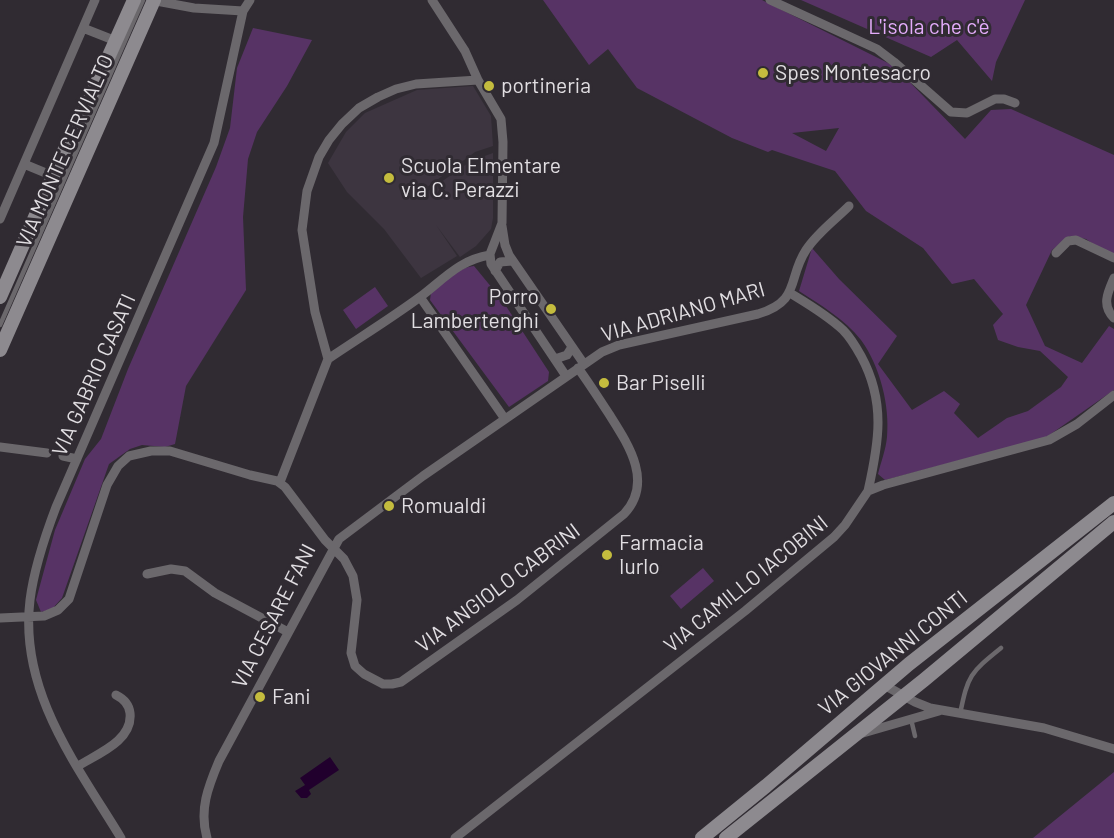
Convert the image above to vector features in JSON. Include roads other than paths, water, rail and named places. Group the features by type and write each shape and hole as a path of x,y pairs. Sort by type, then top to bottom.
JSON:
{"main road":[{"name":"VIA MONTE CERVIALTO","path":"1,292 134,0"},
{"name":"VIA MONTE CERVIALTO","path":"0,350 150,0"},
{"name":"VIA GIOVANNI CONTI","path":"702,838 884,685 1114,503"},
{"name":"VIA GIOVANNI CONTI","path":"726,838 1114,522"}],"street":[{"name":"VIA MONTE CERVIALTO","path":"0,219 95,0"},
{"path":"150,0 194,8 243,12"},
{"name":"VIA GABRIO CASATI","path":"122,838 48,714 41,695 31,650 31,597 41,552 56,507 212,150 224,106 243,12 250,0"},
{"path":"432,0 465,51 478,80 502,122 502,223 505,248 572,347 581,366"},
{"path":"770,0 876,49 951,112 967,113 995,99 1015,103"},
{"name":"VIA MONTE CERVIALTO","path":"83,28 116,41"},
{"path":"328,359 315,312 302,230 307,190 322,151 337,129 353,113 387,93 416,84 478,80"},
{"name":"VIA MONTE CERVIALTO","path":"24,164 53,176"},
{"name":"VIA ADRIANO MARI","path":"333,548 347,531 602,352 619,345 768,311 782,302 790,293 799,262 805,251 849,206"},
{"path":"502,223 490,255 495,271 566,376"},
{"path":"1056,253 1068,241 1076,240 1114,258"},
{"path":"0,618 30,618 54,612 69,599 107,485 118,466 129,456 146,451 170,451 250,476 280,482 328,359 420,297 464,262 490,255"},
{"path":"495,271 500,262 512,261"},
{"path":"1114,278 1106,303 1108,312 1114,318"},
{"path":"790,293 843,330 868,369 876,391 879,428 868,491"},
{"path":"420,297 505,419"},
{"path":"555,359 567,355 572,347"},
{"name":"VIA ANGIOLO CABRINI","path":"333,548 349,567 357,589 357,611 351,653 353,662 364,674 383,684 394,684 405,680 517,600 624,514 632,504 636,493 637,470 629,447 581,366"},
{"path":"868,491 1049,440 1077,424 1114,395"},
{"path":"0,447 48,453"},
{"path":"63,456 77,459"},
{"name":"VIA CESARE FANI","path":"207,838 204,827 204,808 210,784 222,754 333,548 280,482"},
{"name":"VIA CAMILLO IACOBINI","path":"455,838 736,618 834,537 868,491"},
{"path":"147,574 171,569 185,571 215,593 288,632"},
{"path":"884,685 921,705 942,711 1044,728 1114,749"},
{"path":"78,766 118,741 127,729 130,710 125,700 116,695"},
{"path":"854,735 942,711"}],"lane":[{"name":"VIA MONTE CERVIALTO","path":"0,325 150,0"},
{"path":"960,714 968,680 979,666 1001,648"},
{"path":"911,719 915,736"}],"place":[{"name":"Spes Montesacro","path":"763,73"},
{"name":"portineria","path":"489,86"},
{"name":"Scuola Elmentare via C. Perazzi","path":"389,178"},
{"name":"Porro Lambertenghi","path":"551,309"},
{"name":"Bar Piselli","path":"604,383"},
{"name":"Romualdi","path":"389,506"},
{"name":"Farmacia Iurlo","path":"607,555"},
{"name":"Fani","path":"260,697"}],"park label":[{"name":"L'isola che c'è","path":"929,27"}]}
